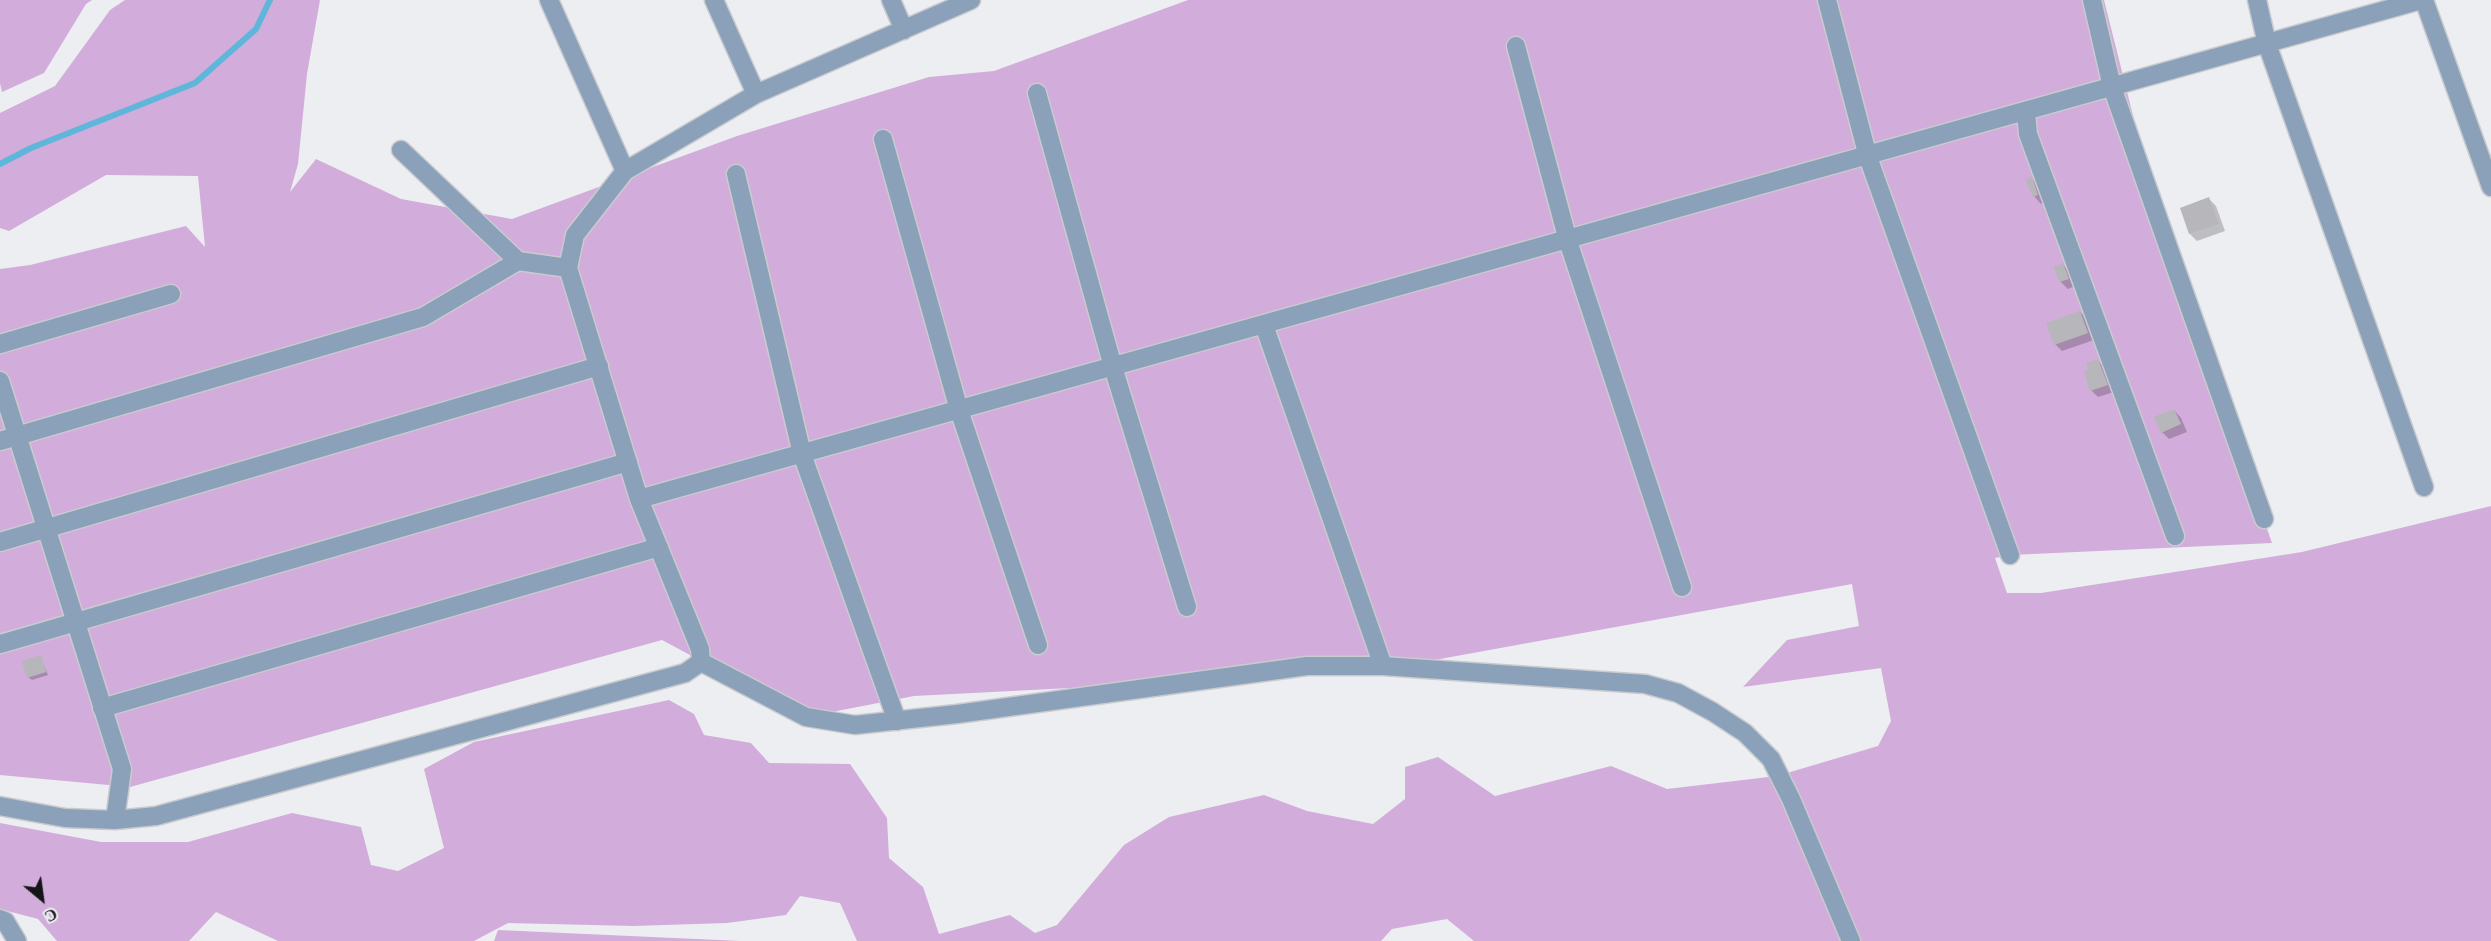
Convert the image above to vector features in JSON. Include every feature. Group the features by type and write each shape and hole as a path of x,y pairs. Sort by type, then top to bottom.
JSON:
{"street":[{"path":"549,0 625,171"},
{"path":"714,0 756,94"},
{"path":"891,0 904,30"},
{"path":"701,662 700,649 639,499 568,268 575,235 625,171 756,94 971,0"},
{"path":"1827,0 1868,157 2010,555"},
{"path":"2092,0 2112,87 2264,519"},
{"path":"2257,0 2267,44 2424,487"},
{"path":"639,499 2423,0 2491,187"},
{"path":"1516,46 1568,241 1682,587"},
{"path":"1038,93 1113,367 1187,607"},
{"path":"2026,112 2028,134 2175,536"},
{"path":"883,139 959,410 1038,645"},
{"path":"401,150 518,261 568,268"},
{"path":"736,174 802,454 897,721"},
{"path":"9,438 423,317 518,261"},
{"path":"0,344 171,294"},
{"path":"1264,325 1383,666"},
{"path":"0,542 599,366"},
{"path":"0,381 9,438 46,529 122,769 115,820"},
{"path":"0,644 628,462"},
{"path":"102,708 659,547"},
{"path":"701,662 806,717 855,725 1307,666 1383,666 1645,684 1678,693 1713,712 1745,734 1771,759 1791,799 1851,941"},
{"path":"0,806 65,818 115,820 156,816 685,673 701,662"},
{"path":"0,919 5,921 17,941"}],"shaded area":[{"path":"0,0 92,0 86,4 44,73 2,92 0,83"},
{"path":"125,0 320,0 307,74 298,164 290,192 316,159 401,199 512,219 737,136 929,77 994,71 1188,0 2104,0 2161,227 2272,543 2011,555 1995,558 2007,593 2041,593 2302,552 2491,506 2491,941 1474,941 1447,919 1392,929 1381,941 857,941 840,903 800,896 786,915 727,923 633,926 508,923 474,941 278,941 216,912 189,941 57,941 38,919 0,909 0,823 101,842 188,842 292,813 361,827 371,865 398,871 444,848 424,769 474,742 669,700 694,714 704,735 751,743 769,763 850,764 887,818 889,858 923,887 939,934 1010,915 1035,933 1057,925 1124,845 1169,817 1264,795 1307,811 1373,824 1405,799 1405,767 1438,757 1495,796 1611,766 1667,789 1777,776 1878,746 1891,721 1881,668 1743,687 1787,640 1859,626 1852,584 1363,673 914,696 806,717 662,640 130,787 0,775 0,269 30,265 186,226 205,247 198,176 106,175 9,231 0,228 0,113 55,86 110,10"},
{"path":"498,930 740,941 494,941"}],"building":[{"path":"2032,177 2038,195 2033,197 2025,179"},
{"path":"2209,197 2219,224 2189,234 2180,208"},
{"path":"2063,263 2069,279 2059,282 2054,267"},
{"path":"2080,311 2088,333 2054,345 2046,323"},
{"path":"2098,359 2108,385 2090,391 2084,371 2088,369 2086,363"},
{"path":"2174,409 2181,424 2161,433 2154,417"},
{"path":"41,655 46,672 27,678 22,661"}],"waterway":[{"path":"0,164 31,148 195,83 256,29 270,0"}]}
